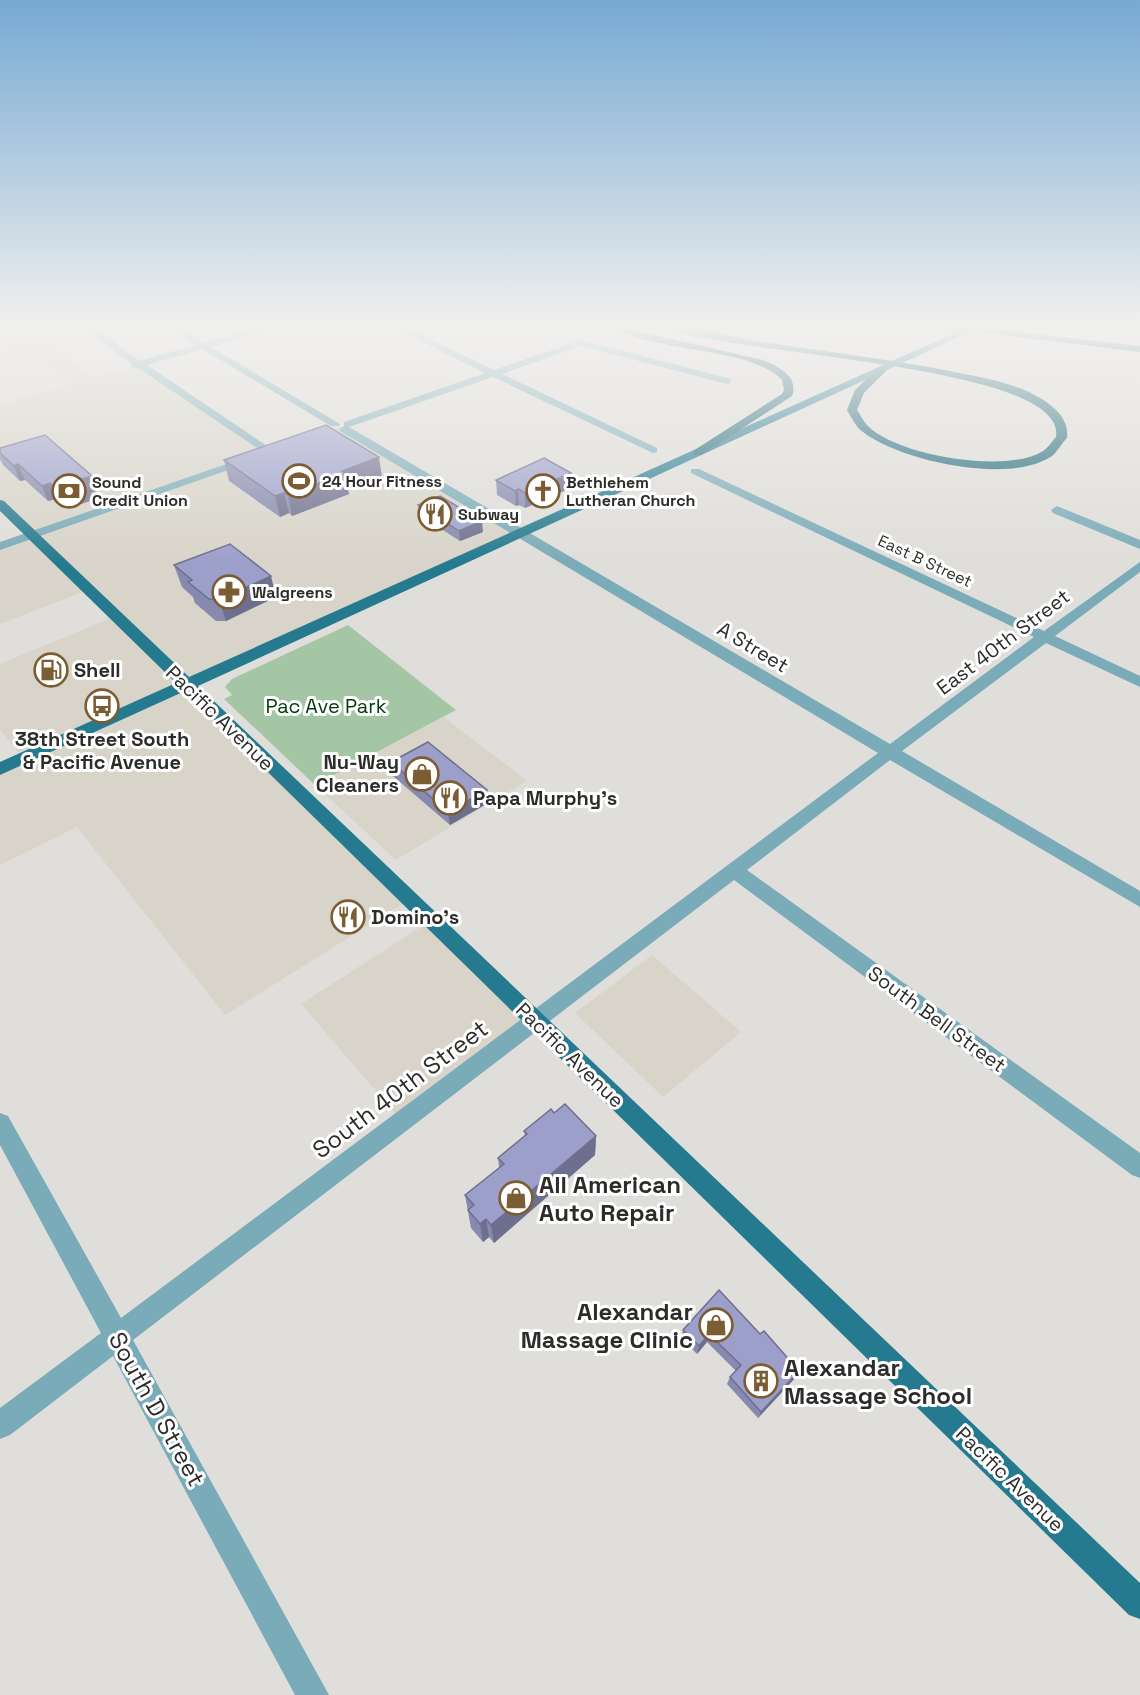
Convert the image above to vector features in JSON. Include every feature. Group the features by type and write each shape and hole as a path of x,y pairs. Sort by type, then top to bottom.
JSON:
{"highway":[{"path":"697,453 774,404"},
{"path":"854,404 852,410 861,427 887,445 931,459 967,464 999,464 1036,458 1056,446 1060,440 1061,424 1053,412 1040,404"}],"main road":[{"path":"0,769 805,404"},
{"name":"Pacific Avenue","path":"0,504 1140,1604"}],"street":[{"path":"0,546 275,450 202,404"},
{"name":"A Street","path":"302,404 1140,900"},
{"path":"320,434 405,404"},
{"path":"558,404 653,450"},
{"name":"East B Street","path":"695,471 1140,682"},
{"path":"1057,510 1140,545"},
{"name":"East 40th Street","path":"890,752 1140,566"},
{"name":"South 40th Street","path":"0,1425 890,752"},
{"name":"South Bell Street","path":"733,870 1140,1167"},
{"name":"South D Street","path":"0,1123 314,1695"}],"shaded area":[{"path":"199,404 270,451 340,427 520,534 186,684 409,900 225,1015 77,827 0,865 0,769 23,758 0,730 0,664 116,616 88,590 0,624 0,546 31,536 0,504 0,405"},
{"path":"444,717 527,781 396,860 315,785"},
{"path":"430,921 535,1021 402,1121 301,1004"},
{"path":"652,955 741,1032 663,1097 575,1013"}],"green space":[{"name":"Pac Ave Park","path":"348,625 456,710 315,785 224,699 232,695 225,687 232,679"}],"building":[{"path":"326,425 379,457 342,471 346,473 288,495 284,493 275,496 224,460"},
{"path":"45,435 92,476 81,479 87,484 72,489 64,483 53,486 50,483 42,486 18,464 14,466 0,453 0,448"},
{"path":"544,458 571,473 525,493 518,489 515,491 496,480"},
{"path":"440,496 482,521 459,531 418,505"},
{"path":"230,544 271,576 219,600 209,599 188,582 192,580 174,565"},
{"path":"428,742 487,790 448,812 391,762"},
{"path":"565,1104 596,1136 491,1225 486,1219 480,1224 468,1210 474,1205 465,1195 504,1164 498,1158 527,1134 524,1131 551,1109 554,1113"},
{"path":"719,1290 760,1334 764,1331 799,1371 761,1412 730,1377 741,1365 709,1334 699,1346 683,1330"}],"place":[{"name":"24 Hour Fitness","path":"299,481"},
{"name":"Sound Credit Union","path":"69,491"},
{"name":"Bethlehem Lutheran Church","path":"543,491"},
{"name":"Subway","path":"435,514"},
{"name":"Walgreens","path":"229,592"},
{"name":"Shell","path":"51,670"},
{"name":"38th Street South & Pacific Avenue","path":"102,706"},
{"name":"Nu-Way Cleaners","path":"422,774"},
{"name":"Papa Murphy's","path":"450,798"},
{"name":"Domino's","path":"348,917"},
{"name":"All American Auto Repair","path":"516,1198"},
{"name":"Alexandar Massage Clinic","path":"716,1325"},
{"name":"Alexandar Massage School","path":"761,1381"}]}
